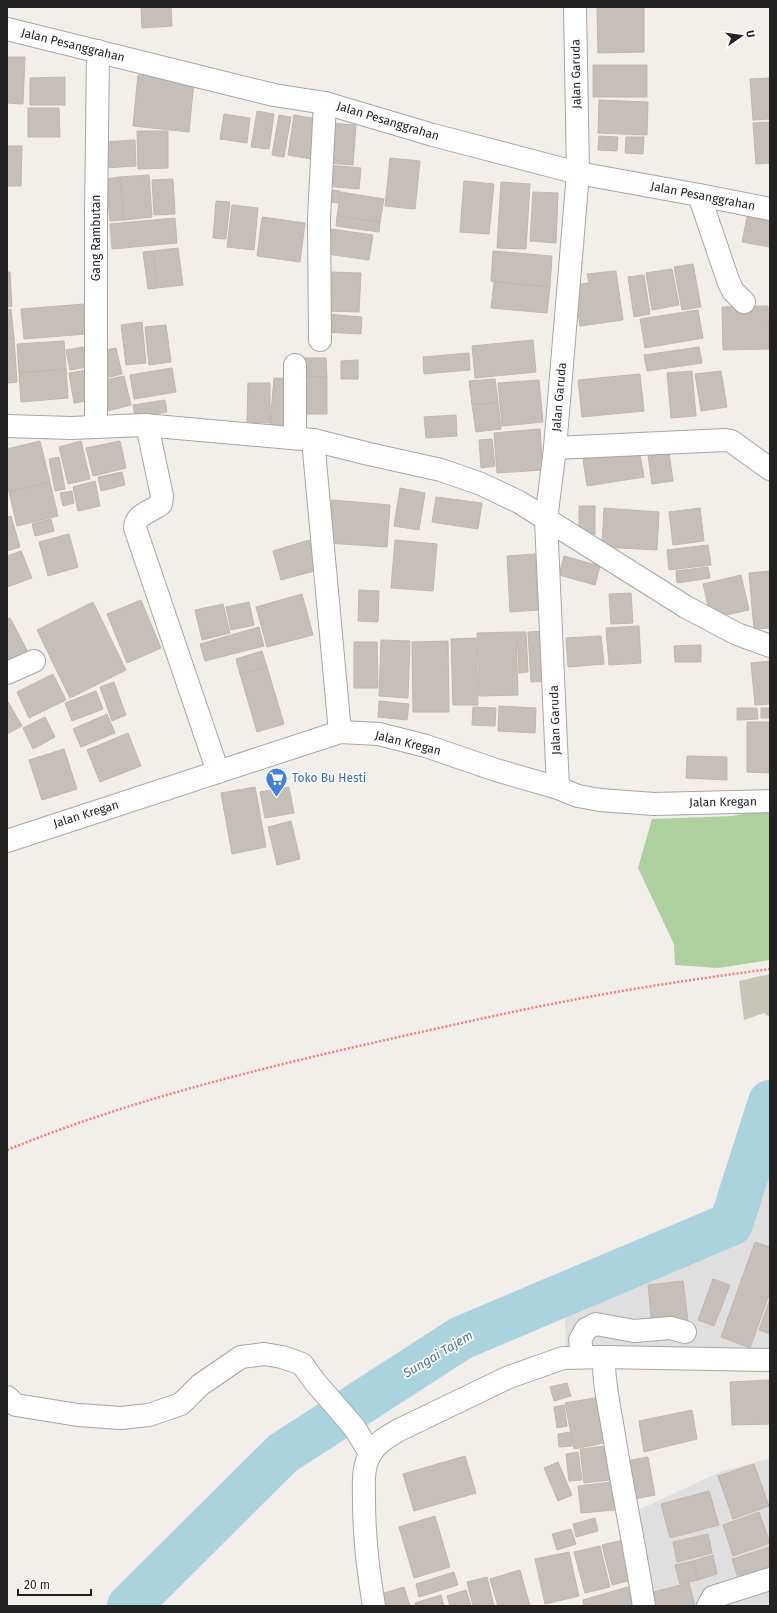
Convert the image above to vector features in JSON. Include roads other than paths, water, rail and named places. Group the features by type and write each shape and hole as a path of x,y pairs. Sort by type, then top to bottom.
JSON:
{"street":[{"name":"Jalan Garuda","path":"558,788 546,520 555,448 578,173 575,7"},
{"name":"Jalan Pesanggrahan","path":"7,29 98,50 274,95 324,103 433,135 578,173 770,209"},
{"name":"Gang Rambutan","path":"96,426 98,50"},
{"path":"320,340 319,218 324,103"},
{"path":"699,195 729,283 733,291 744,302"},
{"path":"295,365 340,732"},
{"path":"147,425 162,496 161,504 140,516 135,523 135,528 218,772"},
{"path":"7,426 71,428 147,425 304,439 441,470 481,484 519,502 686,607 737,634 770,646"},
{"path":"555,448 725,440 731,441 770,469"},
{"path":"7,673 34,661"},
{"name":"Jalan Kregan","path":"7,841 48,826 340,732 379,734 426,746 496,770 558,788 578,796 600,800 654,804 770,801"},
{"path":"644,1606 626,1501 617,1459 603,1372 580,1340 586,1329 596,1324 634,1331 670,1328 685,1332"},
{"path":"7,1397 16,1405 78,1415 121,1418 149,1416 181,1404 200,1385 241,1357 264,1354 282,1357 302,1364 354,1427 370,1453"},
{"path":"374,1606 368,1576 364,1532 364,1475 366,1461 370,1453 386,1438 399,1430 509,1378 563,1358 593,1357 770,1360"},
{"path":"708,1606 713,1597 770,1579"}],"waterway":[{"name":"Sungai Tajem","path":"129,1606 283,1453 461,1338 731,1224 770,1102"}],"place":[{"name":"Toko Bu Hesti","path":"277,798"}]}
